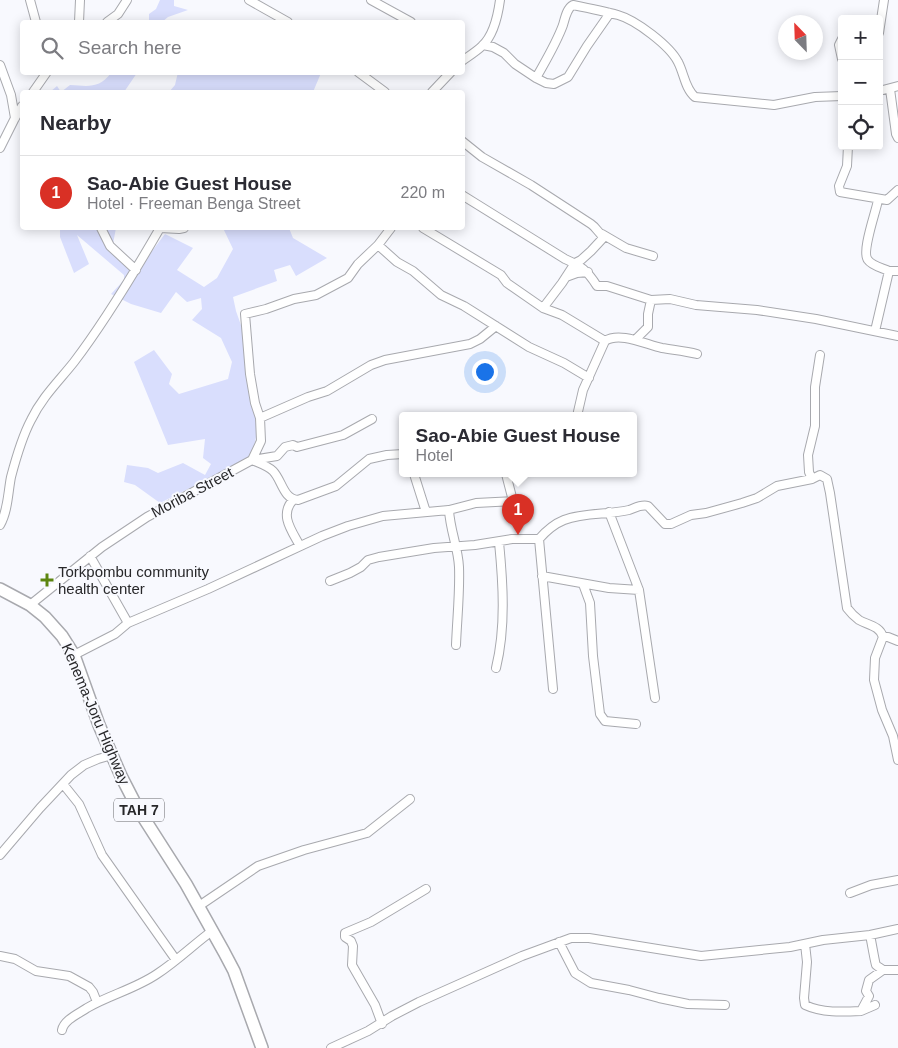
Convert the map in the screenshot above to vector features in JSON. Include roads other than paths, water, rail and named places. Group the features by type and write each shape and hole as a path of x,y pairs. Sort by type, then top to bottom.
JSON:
{"highway":[{"name":"Kenema-Joru Highway","path":"0,589 30,605 54,627 74,655 112,756 138,808 199,906 234,970 262,1048"}],"street":[{"path":"30,0 35,20"},
{"path":"79,20 80,0"},
{"path":"110,20 118,14 127,0"},
{"path":"249,0 284,20"},
{"path":"370,0 407,20"},
{"path":"465,59 483,45 492,31 500,0"},
{"path":"882,15 884,0"},
{"path":"536,78 557,39 570,6 573,5 620,16 631,21 665,44 678,62 688,87 695,97 774,105 815,97 838,96"},
{"path":"483,45 493,47 504,53 515,64 536,78 546,83 554,84 568,77 610,14"},
{"path":"465,51 470,55"},
{"path":"0,65 11,95 15,118"},
{"path":"34,90 45,75"},
{"path":"362,75 382,90"},
{"path":"434,90 448,75"},
{"path":"894,88 896,134 898,138"},
{"path":"0,148 20,109"},
{"path":"465,143 482,157 595,226 596,231 604,237 586,256 575,263 543,308"},
{"path":"848,150 847,166 841,179 839,191 878,200 887,200 898,190"},
{"path":"465,197 565,259 575,263 588,272 597,286 607,286 651,300 670,300 696,305 757,310 816,319 898,336"},
{"path":"878,200 876,214 867,240 866,258 889,271 898,271"},
{"path":"102,230 110,246 136,270"},
{"path":"0,525 4,516 11,478 18,454 31,419 53,386 88,342 136,270 160,230"},
{"path":"293,500 271,469 252,460 261,441 260,418 255,403 250,374 245,314 273,307 294,299 316,295 348,278 358,264 378,245 389,230"},
{"path":"427,230 501,275 507,283 543,308 562,315 605,341"},
{"path":"597,230 626,248 653,256"},
{"path":"378,245 396,262 413,271 441,295 464,306 529,347 564,363 589,378"},
{"path":"876,331 889,271"},
{"path":"566,277 588,272"},
{"path":"636,340 648,328 651,300"},
{"path":"260,418 327,390 385,360 470,344 480,339 496,326"},
{"path":"578,412 583,390 605,341 609,338 636,340 663,348 697,354"},
{"path":"812,479 809,472 808,455 815,426 814,398 820,355"},
{"name":"Moriba Street","path":"30,605 90,556 146,517 252,460 277,456 285,447 293,445 297,447 343,435 372,419"},
{"path":"300,546 287,522 288,506 293,500 298,500 336,486 369,460 387,455 399,454"},
{"path":"330,581 355,570 368,560 379,557 512,539 539,538 547,530 564,520 628,510 644,505 648,506 664,524 671,524 691,515 706,513 757,498 777,486 812,479 820,475 826,479 828,484 847,608 859,620 881,631 883,637 876,658 874,680 882,710 893,736 898,760"},
{"path":"415,477 426,512"},
{"path":"74,655 115,634 128,623 208,589 300,546 363,521 383,516 449,510 476,503 513,501 507,477"},
{"path":"449,510 451,530 457,546 459,573 456,644"},
{"path":"609,512 639,590 655,698"},
{"path":"539,538 553,690"},
{"path":"496,668 501,642 502,600 502,572 498,542"},
{"path":"90,556 128,623"},
{"path":"542,576 608,588 639,590"},
{"path":"584,584 590,603 593,656 600,714 605,721 636,724"},
{"path":"883,637 898,641"},
{"path":"0,854 40,808 84,765 112,756"},
{"path":"63,784 79,804 102,855 176,960"},
{"path":"199,906 258,866 304,850 367,833 410,799"},
{"path":"850,893 871,885 898,880"},
{"path":"382,1024 375,1005 352,965 353,946 345,936 345,933 371,922 426,889"},
{"path":"331,1048 382,1024 392,1016 425,999 522,956 571,938 589,938 701,956 743,953 870,935 898,929"},
{"path":"62,1030 67,1021 97,1002 136,986 157,974 212,931"},
{"path":"870,935 876,965 883,970"},
{"path":"559,942 575,973 591,983 688,1004 725,1005"},
{"path":"805,944 807,962 805,1005 841,1012 860,1010 874,1005"},
{"path":"0,956 15,959 36,971 69,976 89,987 97,1002"},
{"path":"860,1010 869,996 866,991 869,980 883,970 898,970"}],"place":[{"name":"Sao-Abie Guest House","path":"518,535"},
{"name":"Torkpombu community health center","path":"47,580"}]}
